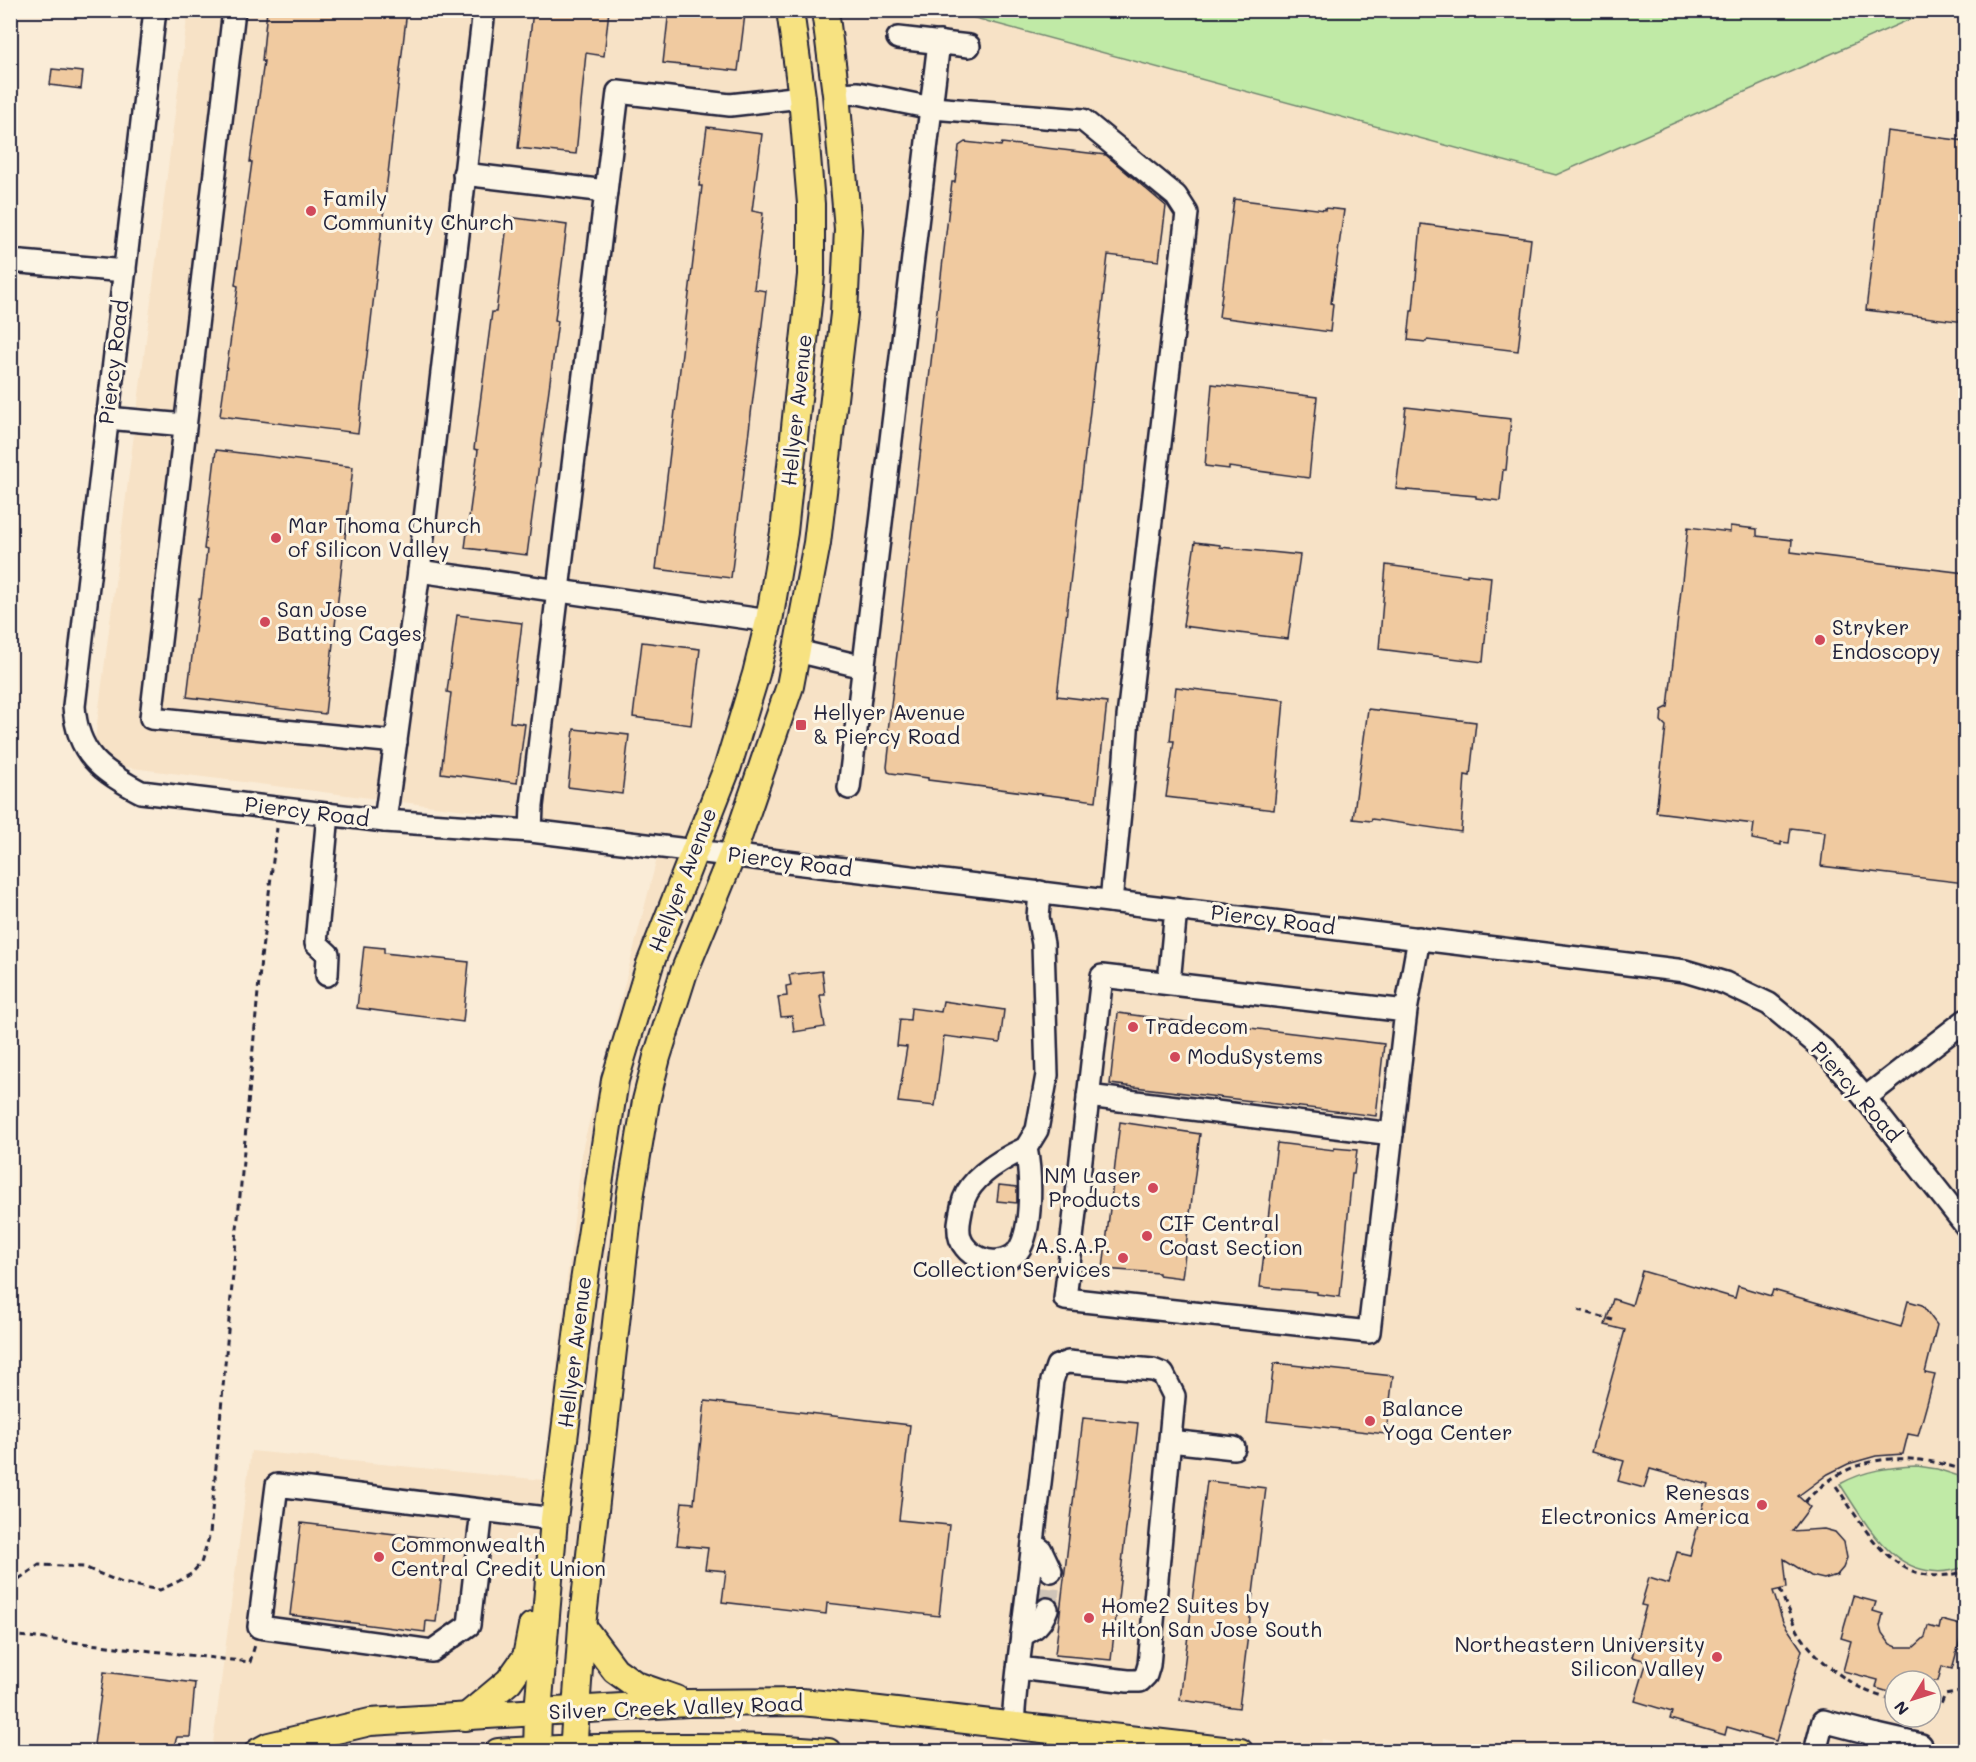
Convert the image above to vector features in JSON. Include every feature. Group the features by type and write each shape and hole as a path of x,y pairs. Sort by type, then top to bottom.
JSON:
{"main road":[{"name":"Hellyer Avenue","path":"537,1750 554,1519 581,1298 615,1080 650,964 728,766 756,674 769,621 784,532 811,275 811,204 802,97 790,10"},
{"name":"Hellyer Avenue","path":"573,1749 582,1626 630,1198 646,1101 657,1057 684,972 732,855 790,686 817,543 844,314 848,229 836,94 825,10"},
{"path":"802,97 836,94"},
{"path":"466,1717 508,1681 526,1657 554,1519"},
{"path":"582,1626 615,1670 636,1685 688,1703"},
{"name":"Silver Creek Valley Road","path":"258,1752 269,1746 370,1722 688,1703 801,1702 862,1707 1240,1752"},
{"name":"Silver Creek Valley Road","path":"498,1752 772,1747 828,1752"}],"street":[{"name":"Piercy Road","path":"155,10 74,706 75,726 90,756 111,777 141,792 385,821 531,831 1685,971 1725,983 1769,1004 1824,1050 1865,1098 1965,1226"},
{"path":"234,10 151,718 396,742"},
{"path":"385,821 419,571 484,10"},
{"path":"898,38 969,46"},
{"path":"849,788 939,42"},
{"path":"531,831 557,590 618,92 730,105 802,97"},
{"path":"836,94 858,93 932,108 1083,120 1176,196 1187,213 1128,717 1111,901"},
{"path":"464,174 606,191"},
{"path":"10,261 125,271"},
{"path":"107,418 185,425"},
{"path":"419,571 769,621"},
{"path":"797,651 864,667"},
{"path":"327,975 328,954 316,943 328,814"},
{"path":"1026,1148 1030,1194 1026,1232 1022,1242 1018,1251 1008,1259 995,1262 980,1258 965,1247 958,1229 964,1199 981,1177 1011,1155 1026,1148 1037,1130 1047,1074 1043,944 1038,917 1040,892"},
{"path":"1169,983 1176,909"},
{"path":"1406,1011 1102,976 1065,1299 1369,1332 1406,1011 1419,938"},
{"path":"1865,1098 1965,1020"},
{"path":"1088,1096 1392,1134"},
{"path":"1013,1726 1018,1668 1052,1381 1057,1366 1068,1362 1153,1370 1163,1374 1174,1396 1149,1665 1146,1675 1140,1681 1128,1681 1018,1668"},
{"path":"1170,1442 1234,1448"},
{"path":"482,1510 469,1625 432,1650 259,1627 277,1485 482,1510 554,1519"},
{"path":"1033,1544 1041,1550 1051,1571"},
{"path":"1022,1635 1035,1629 1043,1620 1047,1609"},
{"path":"1815,1752 1823,1721 1873,1745 1921,1745 1919,1752"}],"path":[{"path":"10,1585 39,1566 84,1567 122,1583 160,1590 191,1574 201,1563 210,1534 261,958 279,808"},
{"path":"1578,1310 1613,1320"},
{"path":"1805,1502 1819,1487 1834,1476 1855,1466 1874,1461 1918,1459 1946,1464 1965,1471"},
{"path":"1836,1486 1872,1539 1886,1556 1902,1567 1935,1576 1965,1571"},
{"path":"1780,1590 1802,1637 1831,1669 1883,1698"},
{"path":"10,1635 250,1662 259,1627"},
{"path":"1943,1700 1945,1695 1965,1691"}],"shaded area":[{"path":"188,11 949,11 1556,175 1931,11 1965,11 1965,1751 1390,1752 1322,1739 1320,1752 212,1751 251,1451 543,1480 583,1146 663,835 92,763"}],"green space":[{"path":"1965,10 1965,14 1924,13 1556,175 949,11"},
{"path":"1917,1466 1937,1469 1965,1478 1965,1567 1942,1572 1922,1570 1905,1563 1889,1551 1876,1536 1840,1484 1859,1475 1878,1470"}],"building":[{"path":"267,10 407,10 358,433 220,416 238,286 235,285 264,61 262,61"},
{"path":"533,10 609,10 604,56 586,53 576,154 518,148"},
{"path":"669,10 718,10 745,14 738,71 663,63"},
{"path":"52,69 83,72 81,89 50,85"},
{"path":"707,127 762,134 752,211 763,213 754,289 766,291 731,578 656,569"},
{"path":"1887,131 1965,141 1965,322 1866,310"},
{"path":"965,142 1001,146 1002,143 1106,155 1166,206 1159,261 1108,255 1057,696 1107,702 1096,801 928,780 928,778 891,773 888,772 887,767 891,731 888,731 952,182 955,182 959,146"},
{"path":"1234,199 1325,210 1325,208 1344,210 1331,303 1333,304 1330,332 1219,317"},
{"path":"508,217 567,225 555,320 558,321 527,555 465,548 478,450 474,449 492,312 496,312"},
{"path":"1421,224 1531,239 1518,351 1427,340 1426,342 1408,340"},
{"path":"1212,384 1317,397 1309,478 1205,466"},
{"path":"1406,407 1511,419 1506,470 1503,470 1500,501 1476,498 1476,496 1396,489"},
{"path":"216,450 353,467 325,714 187,697 207,550 204,549"},
{"name":"Stryker Endoscopy","path":"1730,526 1757,529 1757,536 1792,540 1791,552 1965,573 1965,883 1821,866 1825,832 1791,828 1789,843 1781,842 1781,845 1752,839 1754,824 1656,812 1666,726 1661,721 1662,710 1668,707 1688,527 1730,532"},
{"path":"1195,542 1220,545 1220,547 1300,555 1288,639 1183,626"},
{"path":"1386,565 1491,577 1483,662 1379,649"},
{"path":"457,615 522,623 510,722 525,724 517,783 441,773 451,693 447,692"},
{"path":"642,642 700,649 691,725 633,717"},
{"path":"1176,687 1284,700 1274,810 1166,797 1174,741 1170,741"},
{"path":"1368,709 1476,722 1470,776 1465,775 1461,832 1372,819 1371,821 1353,819"},
{"path":"574,729 629,735 622,794 568,787"},
{"path":"364,946 384,948 384,953 469,962 463,1022 357,1008"},
{"path":"822,971 825,995 820,995 825,1027 794,1032 792,1016 781,1017 778,997 787,996 786,986 791,985 789,975"},
{"path":"943,1001 1004,1010 1000,1043 944,1036 935,1106 898,1102 907,1047 897,1046 900,1019 910,1020 911,1008 941,1012"},
{"path":"1118,1013 1384,1044 1376,1116 1110,1084"},
{"path":"1120,1122 1200,1134 1182,1278 1159,1275 1159,1273 1103,1269"},
{"path":"1277,1143 1334,1150 1334,1148 1357,1150 1354,1174 1352,1174 1340,1297 1317,1294 1317,1292 1260,1287"},
{"path":"999,1185 1017,1187 1017,1203 997,1201"},
{"name":"Renesas Electronics America","path":"1642,1271 1735,1298 1738,1286 1771,1296 1773,1290 1901,1327 1908,1301 1922,1305 1937,1325 1925,1373 1935,1375 1918,1436 1908,1434 1903,1454 1876,1456 1848,1464 1828,1474 1798,1496 1810,1507 1792,1531 1824,1529 1835,1532 1844,1542 1847,1558 1837,1575 1824,1579 1811,1576 1784,1559 1787,1588 1773,1591 1783,1622 1802,1650 1776,1741 1727,1727 1725,1735 1670,1719 1672,1712 1635,1701 1647,1661 1632,1657 1646,1606 1641,1605 1649,1578 1668,1584 1677,1552 1690,1555 1709,1485 1650,1469 1644,1488 1618,1481 1624,1461 1591,1452 1625,1330 1605,1325 1613,1299 1632,1305"},
{"path":"1274,1363 1393,1376 1386,1434 1267,1421"},
{"path":"705,1401 910,1425 899,1520 949,1525 939,1616 827,1603 826,1614 722,1602 726,1571 705,1569 708,1548 677,1545 682,1502 694,1503"},
{"path":"1083,1418 1138,1423 1111,1660 1055,1655"},
{"path":"1207,1481 1266,1488 1239,1708 1180,1700"},
{"path":"301,1523 446,1540 436,1622 426,1621 425,1632 290,1615"},
{"path":"1853,1596 1876,1602 1873,1611 1883,1614 1880,1626 1882,1633 1890,1644 1897,1647 1914,1647 1925,1637 1928,1626 1939,1629 1941,1620 1964,1626 1952,1669 1942,1666 1941,1669 1883,1669 1883,1690 1876,1688 1878,1680 1843,1671 1851,1641 1841,1638"},
{"path":"104,1672 195,1683 190,1737 177,1737 174,1745 164,1745 163,1752 93,1752"}],"tunnel":[{"path":"1047,1609 1051,1571"}],"place":[{"name":"Family Community Church","path":"311,211"},
{"name":"Mar Thoma Church of Silicon Valley","path":"276,538"},
{"name":"San Jose Batting Cages","path":"265,622"},
{"name":"Stryker Endoscopy","path":"1820,640"},
{"name":"Hellyer Avenue & Piercy Road","path":"801,725"},
{"name":"Tradecom","path":"1133,1027"},
{"name":"ModuSystems","path":"1175,1057"},
{"name":"NM Laser Products","path":"1153,1188"},
{"name":"CIF Central Coast Section","path":"1147,1236"},
{"name":"A.S.A.P. Collection Services","path":"1123,1258"},
{"name":"Balance Yoga Center","path":"1370,1421"},
{"name":"Renesas Electronics America","path":"1762,1505"},
{"name":"Commonwealth Central Credit Union","path":"379,1557"},
{"name":"Home2 Suites by Hilton San Jose South","path":"1089,1618"},
{"name":"Northeastern University Silicon Valley","path":"1717,1657"}]}
